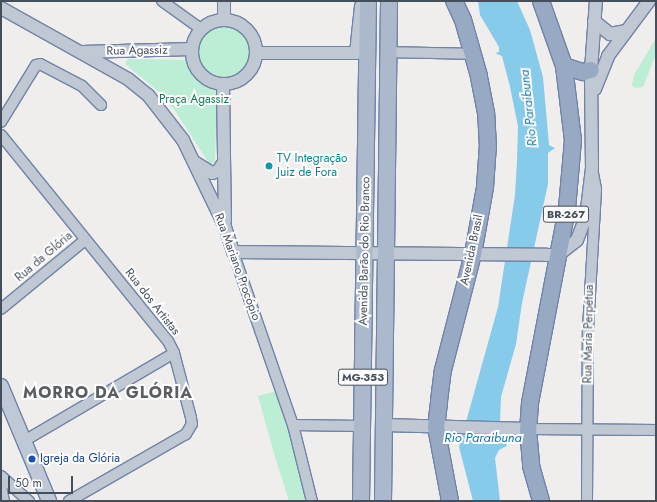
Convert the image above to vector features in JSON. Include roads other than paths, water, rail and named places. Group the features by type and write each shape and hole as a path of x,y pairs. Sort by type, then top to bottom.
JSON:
{"highway":[{"name":"Avenida Brasil","path":"450,501 440,427 444,370 476,254 485,187 488,148 486,113 475,54 454,1"},
{"name":"BR-267","path":"541,1 564,66 573,140 567,209 552,255 534,378 522,428 541,501"},
{"path":"564,66 583,72 591,70"}],"main road":[{"name":"Avenida Barão do Rio Branco","path":"361,501 366,254 368,1"},
{"name":"Avenida Barão do Rio Branco","path":"384,501 385,254 389,1"},
{"path":"1,386 49,501"}],"street":[{"path":"162,1 201,29"},
{"path":"224,1 224,20"},
{"path":"257,53 356,53 361,1"},
{"name":"Rua Maria Perpétua","path":"552,255 578,240 582,233 592,168 593,96 591,70 596,1"},
{"path":"593,96 608,56 625,31 649,1"},
{"name":"Rua Mariano Procópio","path":"1,8 128,79 148,95 183,140 225,226 293,426 312,501"},
{"path":"224,20 233,21 247,29 256,44 257,53 249,73 238,81 223,84 207,79 198,71 193,61 192,49 201,29 214,22 224,20"},
{"path":"594,21 610,34 625,31"},
{"name":"Rua Agassiz","path":"82,52 192,49"},
{"path":"592,52 602,50 608,56"},
{"path":"124,51 116,58 116,62 128,79"},
{"path":"389,52 475,54"},
{"path":"1,122 36,65 40,64 82,86 101,105"},
{"path":"223,84 222,165 225,226"},
{"name":"Rua dos Artistas","path":"1,135 159,329 174,353 191,418 190,430 69,501"},
{"path":"195,162 212,173 218,171 222,165"},
{"name":"Rua Maria Perpétua","path":"587,501 591,260 596,189 592,168"},
{"name":"Rua da Glória","path":"1,309 85,240"},
{"path":"233,252 552,255"},
{"path":"24,441 174,353"},
{"path":"384,425 588,431 656,430"},
{"path":"293,426 362,426"},
{"path":"1,476 29,501"},
{"path":"1,487 4,501"}],"water":[{"name":"Rio Paraibuna","path":"478,1 517,1 530,30 543,77 549,145 555,148 548,153 548,184 522,303 516,344 501,397 500,422 507,446 499,450 495,458 500,501 473,501 459,447 498,307 515,195 517,161 518,126 510,87 502,56 495,53 499,52 499,47 480,15"}],"place":[{"name":"TV Integração Juiz de Fora","path":"269,166"},
{"name":"Igreja da Glória","path":"32,459"}],"district":[{"name":"MORRO DA GLÓRIA","path":"108,393"}],"park label":[{"name":"Praça Agassiz","path":"194,100"}]}
